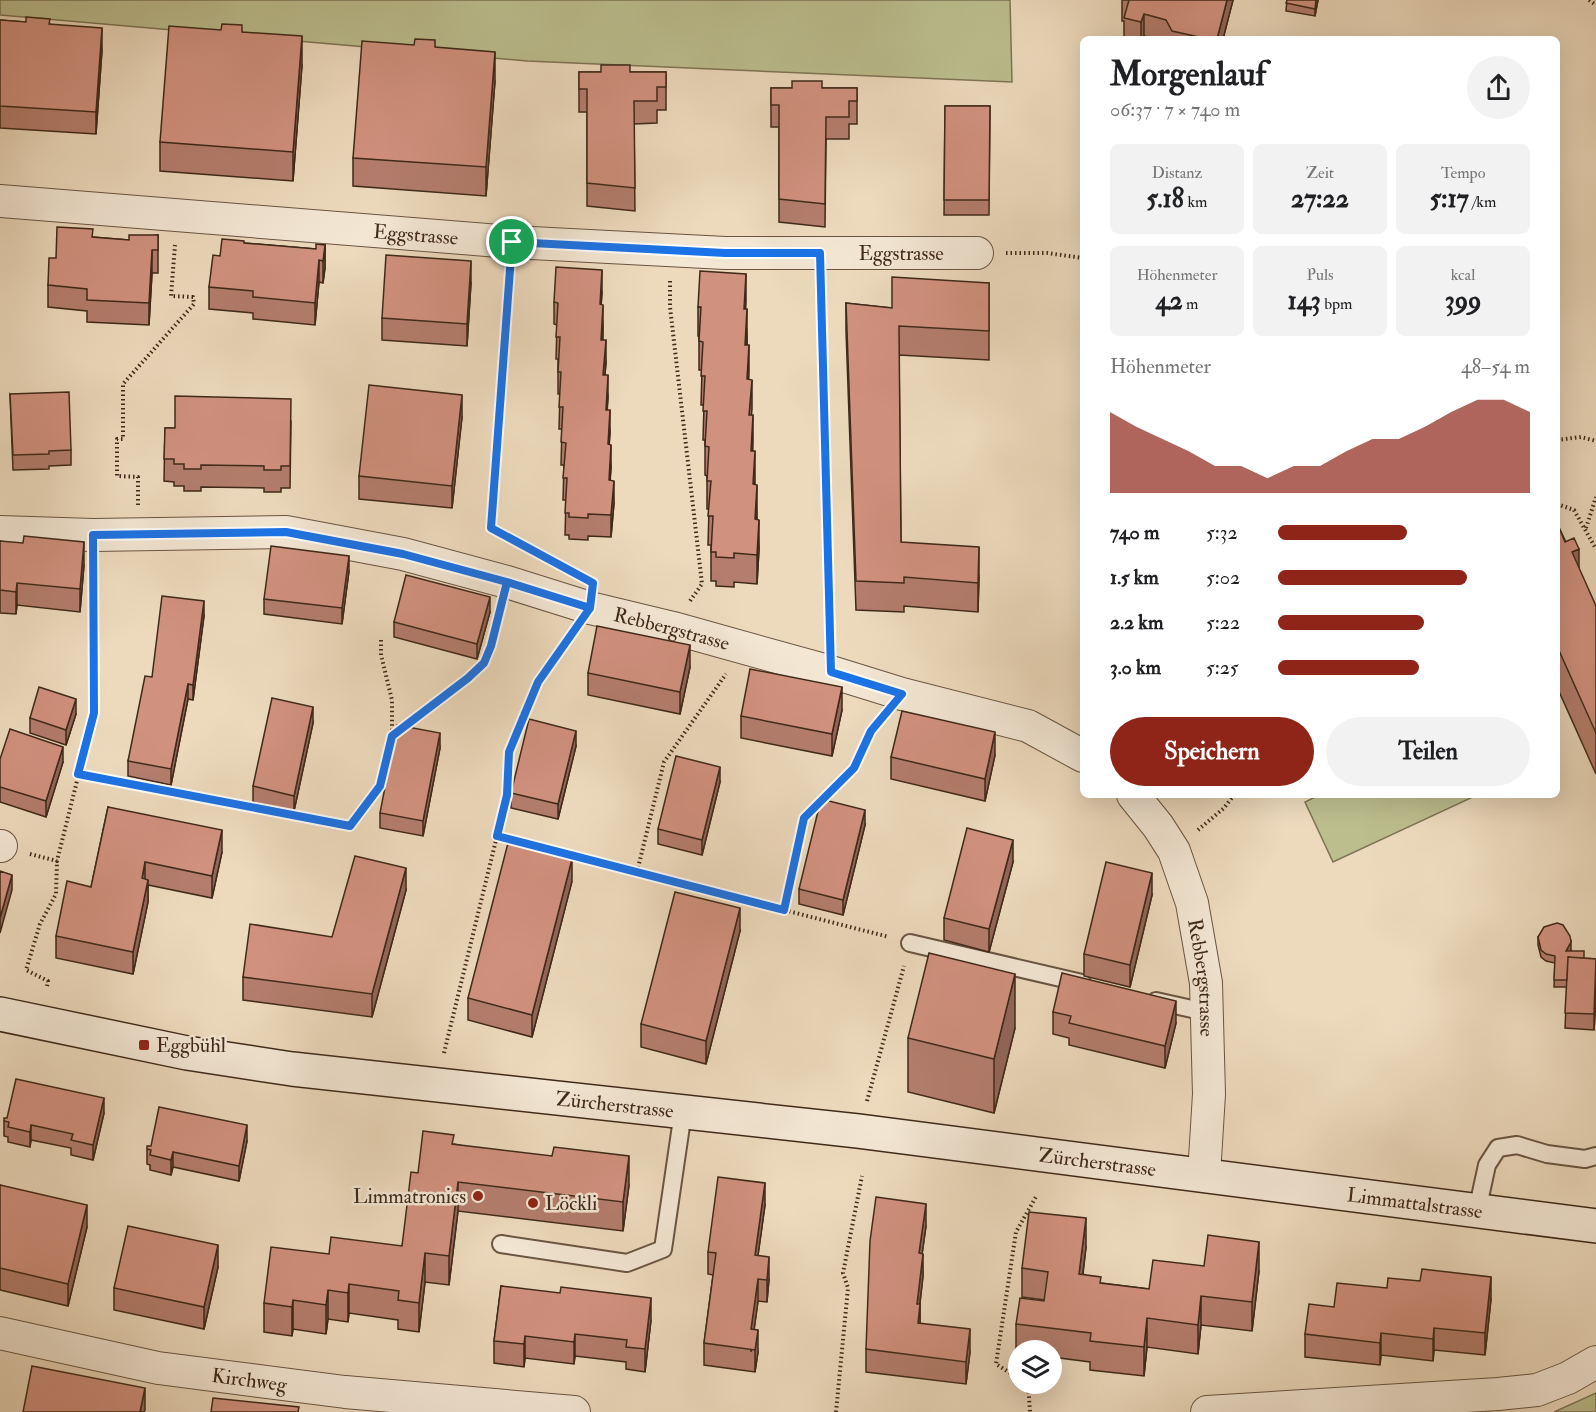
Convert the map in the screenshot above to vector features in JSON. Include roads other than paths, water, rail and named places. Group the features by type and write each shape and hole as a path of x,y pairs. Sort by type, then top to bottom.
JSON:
{"main road":[{"name":"Zürcherstrasse","path":"0,1014 187,1053 292,1069 858,1131 1218,1176"},
{"name":"Limmattalstrasse","path":"1218,1176 1596,1226"}],"street":[{"name":"Eggstrasse","path":"0,201 512,242 671,250 977,253"},
{"name":"Rebbergstrasse","path":"0,532 93,535 286,532 403,554 507,582 590,608 673,628 831,672 902,694 1028,726 1080,754"},
{"name":"Rebbergstrasse","path":"1135,798 1174,851 1192,903 1206,983 1209,1094 1218,1176"},
{"name":"Kirchweg","path":"0,1333 158,1368 344,1401 574,1412"},
{"path":"1207,1412 1537,1390 1568,1378 1596,1362"}],"lane":[{"path":"910,943 1102,988"},
{"path":"1135,996 1192,1010 1207,1011"},
{"path":"501,1244 627,1263 663,1249 683,1112"},
{"path":"1477,1211 1487,1165 1498,1148 1517,1145 1547,1154 1585,1159 1596,1156"}],"place":[{"name":"Eggbühl","path":"144,1045"},
{"name":"Limmatronics","path":"478,1196"},
{"name":"Löckli","path":"533,1203"}]}
